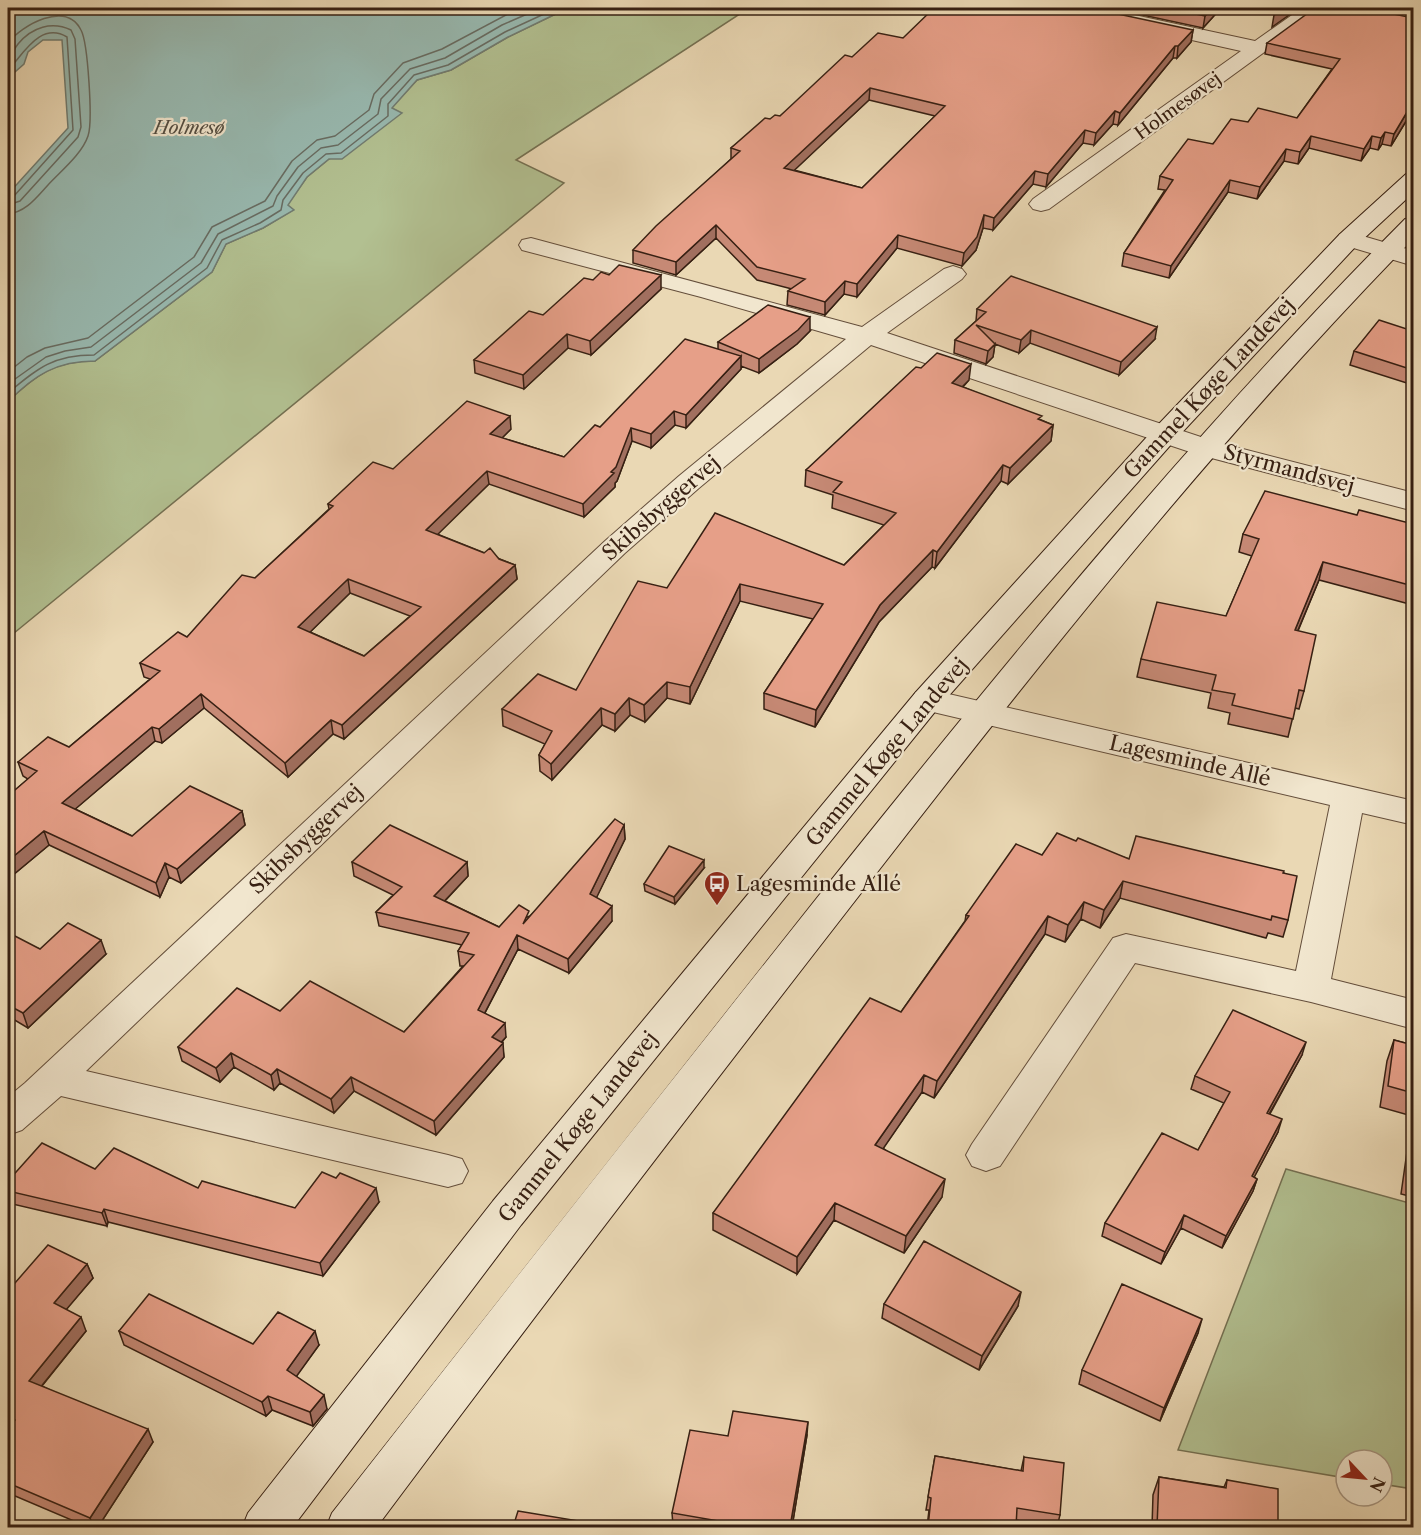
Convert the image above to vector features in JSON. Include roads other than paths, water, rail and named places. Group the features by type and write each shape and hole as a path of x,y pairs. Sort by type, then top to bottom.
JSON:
{"street":[{"path":"1075,8 1259,48"},
{"name":"Holmesøvej","path":"1041,204 1315,8"},
{"name":"Gammel Køge Landevej","path":"264,1527 507,1213 927,700 1165,434 1349,239 1413,179"},
{"name":"Gammel Køge Landevej","path":"348,1527 574,1231 982,712 1206,448 1400,255 1413,224"},
{"path":"1349,239 1400,255"},
{"path":"531,245 900,344 1165,434"},
{"name":"Skibsbyggervej","path":"8,1119 39,1094 615,547 689,482 866,336 953,274"},
{"name":"Styrmandsvej","path":"1165,434 1206,448 1413,502"},
{"name":"Lagesminde Allé","path":"927,700 1413,813"},
{"path":"1311,988 1348,797"},
{"path":"986,1155 1126,948 1311,988 1413,1015"},
{"path":"53,1079 448,1171"}],"water":[{"name":"Holmesø","path":"8,8 568,8 508,37 451,70 417,80 392,108 402,113 342,159 329,159 307,177 288,205 294,210 263,228 226,244 212,272 95,361 69,364 47,371 27,384 8,402 8,194 68,128 62,40 43,40 28,52 24,64 8,78"}],"place":[{"name":"Lagesminde Allé","path":"717,907"}]}
